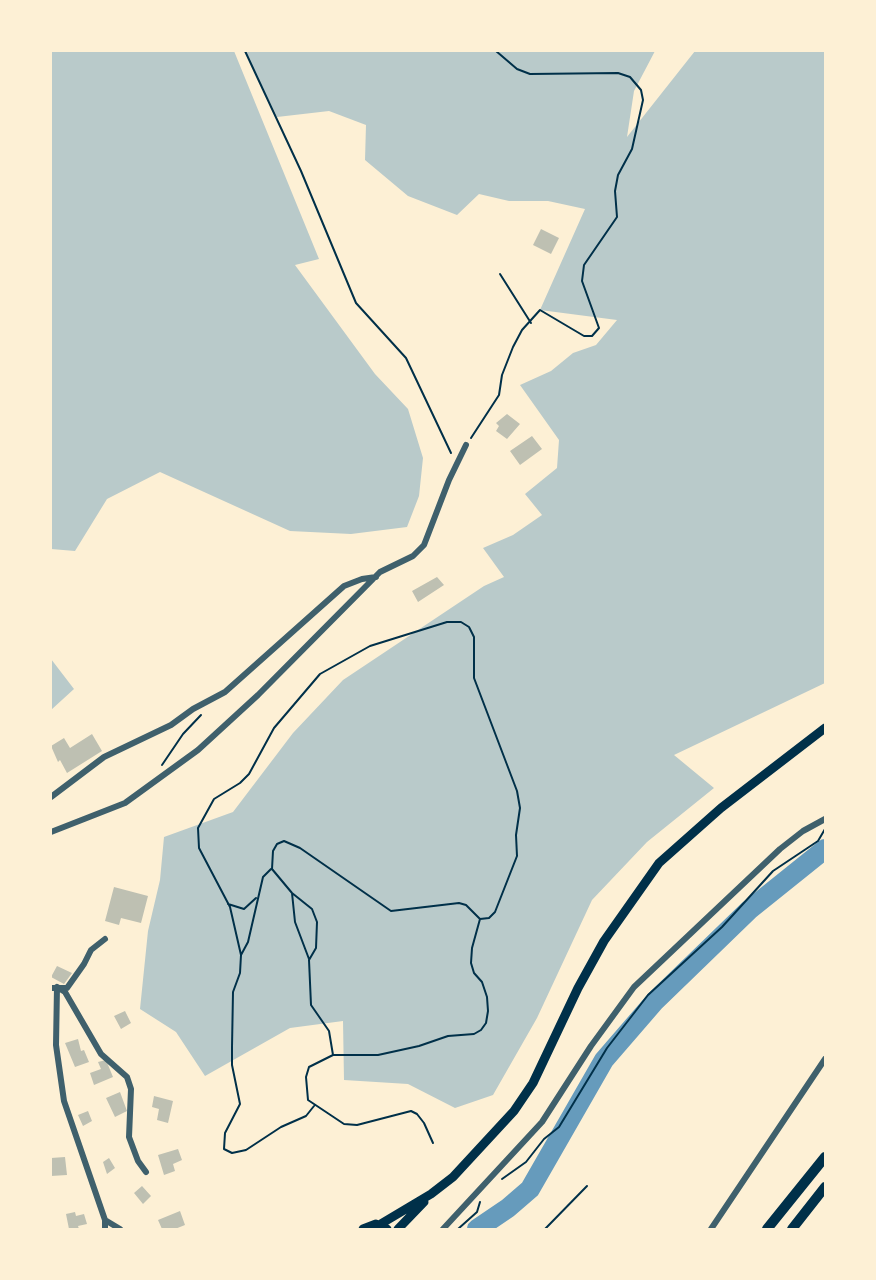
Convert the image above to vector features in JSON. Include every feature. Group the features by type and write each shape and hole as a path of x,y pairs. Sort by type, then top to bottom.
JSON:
{"highway":[{"path":"767,1229 825,1157"},
{"path":"793,1229 825,1186"}],"main road":[{"path":"398,1229 431,1194 483,1146 514,1111 537,1076 578,988 604,941 659,863 699,825 825,728"},
{"path":"363,1229 383,1227 431,1194"}],"street":[{"path":"51,832 125,803 158,779 225,726 376,577 413,556 424,545 456,464 466,445"},
{"path":"51,797 104,757 171,725 204,702 225,692 344,586 362,579 376,577"},
{"path":"443,1229 542,1122 591,1046 634,987 780,849 802,831 825,819"},
{"path":"54,988 67,987 91,950 105,939"},
{"path":"54,988 65,992 101,1054 127,1077 131,1089 129,1137 138,1161 146,1172"},
{"path":"54,988 60,1083 105,1220 105,1229"},
{"path":"711,1229 825,1059"},
{"path":"105,1220 120,1229"}],"path":[{"path":"245,51 301,171 356,303 406,358 456,464"},
{"path":"466,445 499,395 502,375 522,330 531,323 540,310 584,336 592,336 599,328 582,281 584,265 617,217 617,183 632,149 642,100 641,90 630,77 618,73 530,74 517,69 496,51"},
{"path":"500,274 531,323"},
{"path":"314,1106 306,1116 281,1127 246,1150 232,1153 224,1149 225,1133 240,1104 232,1065 232,1047 233,992 240,973 241,955 228,903 197,840 198,828 214,799 240,783 249,774 274,728 328,668 370,646 420,629 461,622 469,627 474,637 474,678 517,791 520,808 516,835 518,856 495,912 489,918 480,919"},
{"path":"158,779 159,770 171,750 206,710 204,702"},
{"path":"501,1180 526,1162 544,1139 559,1127 607,1048 648,995 722,927 773,871 818,841 825,829"},
{"path":"309,960 316,948 318,922 312,909 292,893 272,869 273,850 277,844 284,841 300,848 391,911 459,903 466,905 480,919"},
{"path":"241,955 248,942 263,877 272,869"},
{"path":"292,893 297,915 296,922 309,960 311,1005 329,1031 333,1055"},
{"path":"228,903 244,909 258,896"},
{"path":"433,1143 424,1123 417,1113 411,1111 357,1125 344,1124 314,1106 305,1093 309,1067 333,1055 378,1055 419,1046 448,1036 474,1034 481,1030 488,1011 487,997 482,982 474,973 471,963 472,948 480,919"},
{"path":"545,1229 587,1186"},
{"path":"458,1229 477,1212 480,1202"}],"shaded area":[{"path":"51,51 234,51 319,259 295,265 375,374 408,409 423,458 419,496 407,527 351,534 290,531 160,472 107,499 75,551 51,549"},
{"path":"245,51 655,51 634,91 627,137 695,51 825,51 825,683 674,755 714,788 647,842 592,900 537,1018 493,1095 455,1108 408,1084 344,1080 343,1021 290,1028 205,1076 176,1032 140,1009 148,931 160,880 164,837 233,812 293,733 343,680 484,586 504,577 483,548 513,535 542,515 525,494 557,468 559,440 520,385 551,371 573,353 596,345 617,320 540,310 585,209 548,201 509,201 479,194 457,215 408,196 365,160 366,125 329,111 277,117"},
{"path":"51,659 74,689 51,710"}],"building":[{"path":"541,229 559,238 551,254 533,245"},
{"path":"507,414 520,424 507,439 496,431 499,426 496,423"},
{"path":"532,436 542,449 520,465 510,451"},
{"path":"437,577 444,585 418,602 412,591"},
{"path":"92,734 102,751 67,773 60,760 58,762 51,746 64,738 70,748"},
{"path":"114,887 148,896 141,923 121,918 119,925 105,921"},
{"path":"57,966 72,973 64,984 51,977"},
{"path":"125,1011 131,1023 121,1029 114,1016"},
{"path":"78,1039 81,1051 84,1050 89,1062 75,1067 65,1043"},
{"path":"106,1060 113,1077 94,1085 90,1073 101,1069 98,1062"},
{"path":"120,1092 127,1111 115,1117 106,1098"},
{"path":"154,1096 173,1101 168,1123 157,1120 159,1109 152,1107"},
{"path":"88,1111 92,1121 83,1126 78,1115"},
{"path":"178,1149 182,1160 173,1164 175,1171 164,1175 158,1155"},
{"path":"65,1157 67,1175 51,1176 51,1158"},
{"path":"109,1158 115,1168 107,1174 103,1162"},
{"path":"142,1186 151,1196 143,1204 134,1193"},
{"path":"180,1211 185,1225 175,1229 162,1229 158,1220"},
{"path":"75,1212 76,1216 84,1214 87,1224 78,1226 79,1229 69,1229 66,1214"}],"waterway":[{"path":"477,1229 508,1208 530,1189 604,1060 655,1001 749,910 825,849"}]}
